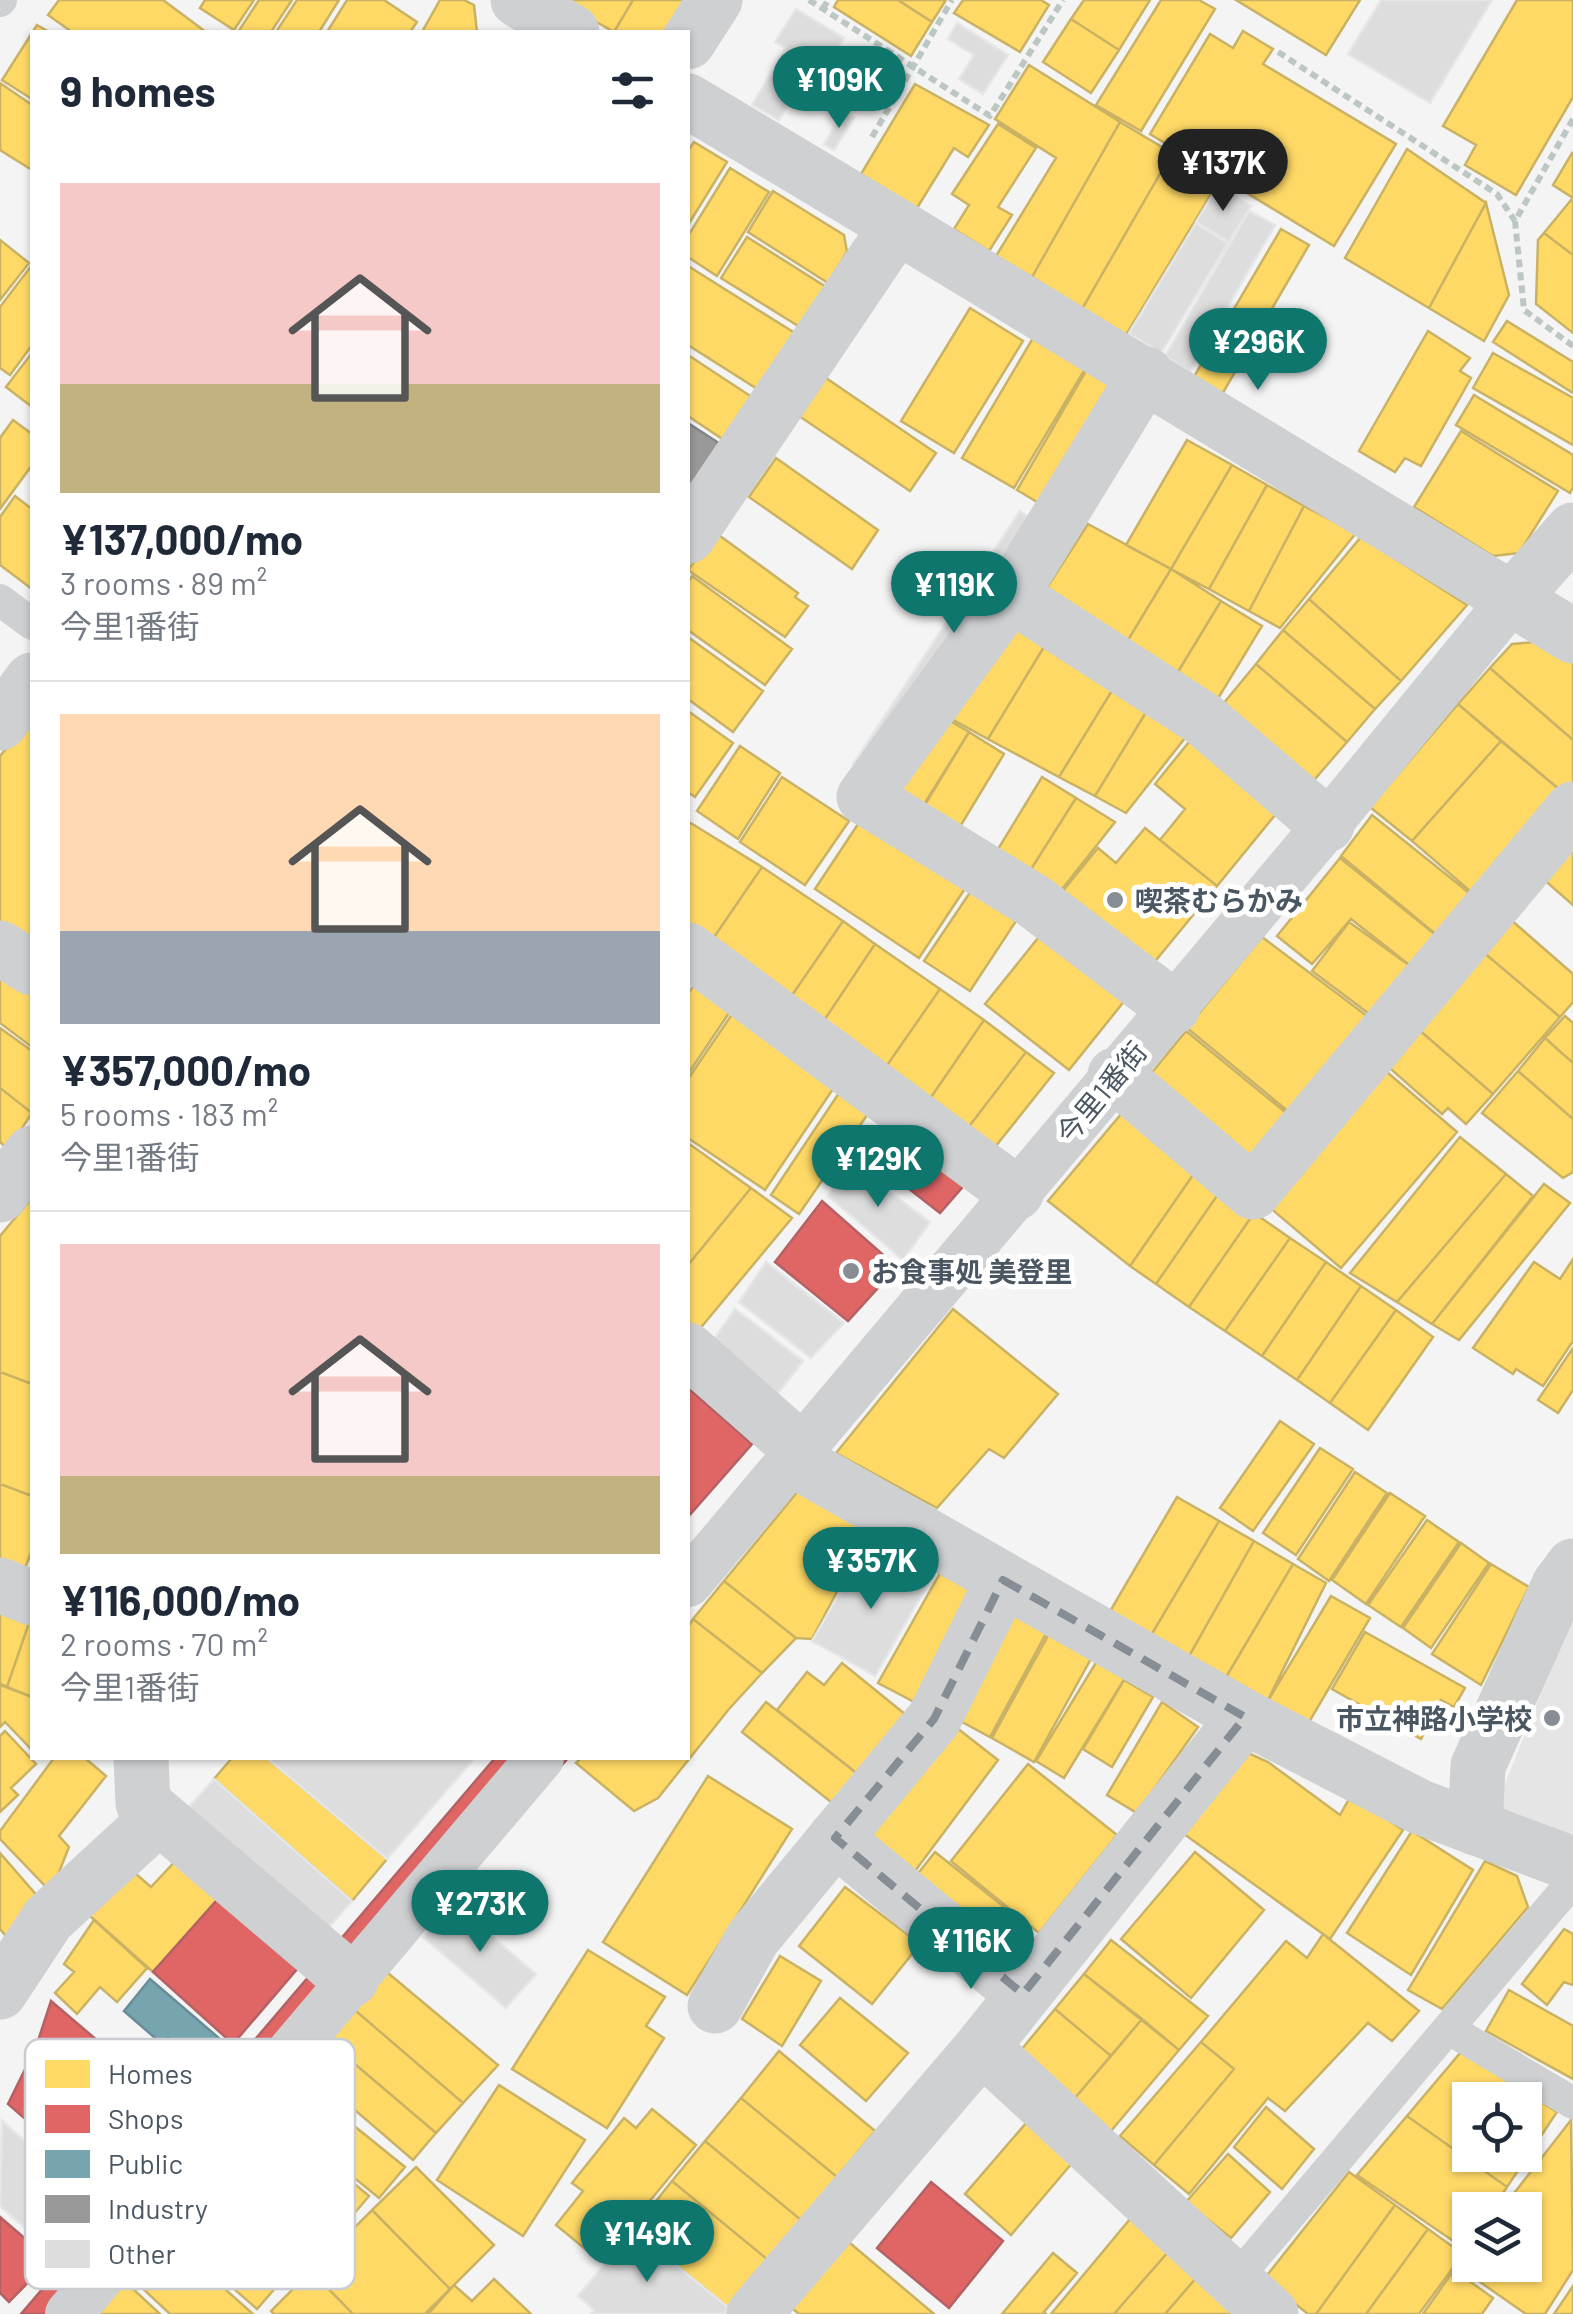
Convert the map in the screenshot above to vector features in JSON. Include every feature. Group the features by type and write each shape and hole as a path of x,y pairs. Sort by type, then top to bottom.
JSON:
{"street":[{"path":"690,39 715,0"},
{"path":"690,102 1146,374 1573,636"},
{"path":"690,533 897,226"},
{"path":"1146,374 1011,595 864,797 1035,902 1174,1007"},
{"path":"1512,600 1573,530"},
{"path":"1011,595 1203,719 1327,825"},
{"name":"今里1番街","path":"690,1581 1512,600"},
{"path":"1115,1075 1253,1192 1573,809"},
{"path":"0,948 30,967"},
{"path":"690,951 1016,1193"},
{"path":"0,1194 30,1156"},
{"path":"690,1352 795,1454 1003,1580 1245,1717 1420,1807 1573,1864"},
{"path":"1475,1828 1478,1766 1559,1584 1573,1566"},
{"path":"715,2006 753,1938 934,1719 1003,1580"},
{"path":"0,1585 30,1597"},
{"path":"754,2314 982,2047 1245,1717"},
{"path":"141,1760 142,1803 352,1980"},
{"path":"302,2039 538,1760"},
{"path":"0,1992 48,1919 159,1818"},
{"path":"835,1838 1024,1994"},
{"path":"982,2047 1253,2297"},
{"path":"69,2314 90,2289"}],"lane":[{"path":"0,600 30,622"},
{"path":"1253,2297 1449,2029 1573,1881"},
{"path":"1449,2029 1573,2104"}],"path":[{"path":"809,0 990,116 1062,0"},
{"path":"822,9 828,0"},
{"path":"838,190 952,0"},
{"path":"1278,52 1497,194 1515,220 1524,310 1573,346"},
{"path":"1515,220 1573,118"}],"highlighted area":[{"path":"1003,1580 1245,1717 1023,1994 835,1838 934,1719"}],"shaded area":[{"name":"市立神路小学校","path":"1573,1613 1573,1854 1489,1824"}],"building: Homes":[{"path":"59,0 163,0 203,30 69,30 48,15"},
{"path":"205,0 254,0 234,30 200,8"},
{"path":"259,0 292,0 272,30 239,30"},
{"path":"297,0 339,0 320,30 277,30"},
{"path":"347,0 384,0 417,22 411,30 328,30"},
{"path":"440,0 464,0 474,5 477,30 423,30"},
{"path":"570,0 633,0 615,30 567,5"},
{"path":"633,0 692,0 672,30 615,30"},
{"path":"838,0 898,0 932,22 911,56 834,7"},
{"path":"898,0 946,0 932,22"},
{"path":"963,0 1041,0 1049,5 1020,52 954,13"},
{"path":"1084,0 1150,0 1119,50 1071,19"},
{"path":"1161,0 1199,0 1215,9 1141,131 1096,105"},
{"path":"1236,0 1360,0 1326,55"},
{"path":"1517,0 1573,0 1573,97 1516,195 1465,165 1476,145 1443,126"},
{"path":"1071,19 1119,50 1091,93 1043,62"},
{"path":"1243,31 1273,49 1263,64 1396,144 1334,246 1150,134 1210,34 1233,48"},
{"path":"30,36 30,98 2,80"},
{"path":"1029,65 1120,122 1032,277 996,256 1056,158 995,119"},
{"path":"0,83 30,104 30,169 0,150"},
{"path":"915,84 989,125 968,157 954,148 917,208 861,174"},
{"path":"1120,122 1172,153 1082,309 1032,277"},
{"path":"998,124 1036,148 998,207 1012,215 989,251 954,229 969,205 952,194"},
{"path":"694,142 727,162 690,222 690,148"},
{"path":"1407,149 1486,203 1429,308 1345,258"},
{"path":"1172,153 1219,181 1126,335 1082,309"},
{"path":"1573,154 1573,198 1553,185"},
{"path":"730,168 769,192 717,276 690,258 690,233"},
{"path":"773,191 844,235 847,252 828,283 748,232"},
{"path":"1573,202 1573,255 1544,233"},
{"path":"1486,203 1509,295 1484,341 1429,308"},
{"path":"1281,229 1309,245 1221,396 1192,380"},
{"path":"1544,233 1573,255 1573,333 1536,304 1538,240"},
{"path":"747,237 834,292 808,332 721,278"},
{"path":"0,240 29,263 0,300"},
{"path":"690,267 806,340 770,397 690,346"},
{"path":"30,268 30,348 10,375 0,368 0,307"},
{"path":"970,308 1023,341 954,453 901,421"},
{"path":"1507,321 1573,362 1573,393 1493,342"},
{"path":"1428,331 1470,358 1460,371 1471,378 1421,466 1405,458 1395,472 1359,451"},
{"path":"1033,338 1085,369 1014,488 962,458"},
{"path":"1493,353 1573,398 1573,445 1473,388"},
{"path":"30,356 30,405 6,387"},
{"path":"690,356 761,403 733,446 690,417"},
{"path":"1087,369 1127,393 1057,514 1017,490"},
{"path":"826,378 936,453 910,491 799,416"},
{"path":"1474,395 1573,455 1570,493 1456,425"},
{"path":"13,420 30,433 30,468 0,509 0,438"},
{"path":"1461,431 1558,491 1519,553 1493,556 1414,507"},
{"path":"1187,440 1232,465 1171,569 1126,545"},
{"path":"776,458 878,530 852,569 749,497"},
{"path":"1232,465 1267,485 1209,589 1171,569"},
{"path":"1267,485 1304,506 1249,611 1209,589"},
{"path":"15,496 30,507 30,588 0,565 0,517"},
{"path":"1304,506 1356,533 1280,628 1249,611"},
{"path":"1088,524 1171,569 1122,650 1039,600"},
{"path":"716,533 798,593 795,597 808,606 785,637 690,571"},
{"path":"1361,537 1467,605 1401,681 1309,599"},
{"path":"1171,569 1221,601 1173,680 1122,650"},
{"path":"692,576 792,649 765,685 690,631"},
{"path":"1309,599 1401,681 1375,709 1283,630"},
{"path":"1221,601 1262,626 1214,705 1173,680"},
{"path":"1001,615 1047,642 988,739 939,712"},
{"path":"1283,630 1375,709 1347,742 1256,664"},
{"path":"690,638 763,691 733,732 690,700"},
{"path":"1545,641 1573,658 1573,740 1490,668 1512,644"},
{"path":"1047,642 1116,684 1059,777 988,739"},
{"path":"1256,664 1347,742 1308,787 1218,710"},
{"path":"1490,668 1573,740 1573,788 1566,795 1458,704"},
{"path":"1116,684 1151,704 1095,796 1059,777"},
{"path":"1151,704 1192,729 1126,813 1095,796"},
{"path":"1458,704 1501,741 1412,841 1370,807"},
{"path":"690,712 733,743 695,797 690,793"},
{"path":"935,712 969,732 918,814 884,793"},
{"path":"27,723 30,725 30,935 0,927 0,756"},
{"path":"969,732 1004,754 958,830 923,808"},
{"path":"1193,737 1280,809 1217,886 1160,840 1185,809 1155,784"},
{"path":"1501,741 1566,795 1477,897 1412,841"},
{"path":"740,746 780,773 738,839 697,811"},
{"path":"782,777 849,821 805,885 740,842"},
{"path":"1042,777 1076,798 1028,874 995,854"},
{"path":"1076,798 1115,822 1059,893 1028,874"},
{"path":"868,809 972,878 919,958 815,889"},
{"path":"1372,815 1478,900 1444,941 1341,856"},
{"path":"690,823 762,867 708,946 690,932"},
{"path":"1145,828 1217,886 1152,965 1062,892 1098,848 1116,863"},
{"path":"1573,843 1573,905 1542,878"},
{"path":"1340,858 1442,940 1417,971 1351,919 1312,964 1277,936"},
{"path":"762,867 843,921 786,1004 708,946"},
{"path":"977,882 1022,912 970,991 924,961"},
{"path":"1510,919 1573,974 1573,1002 1560,1017 1482,951"},
{"path":"843,921 875,944 819,1028 786,1004"},
{"path":"1349,922 1417,971 1376,1019 1312,971"},
{"path":"1046,928 1130,994 1069,1070 985,1004"},
{"path":"1262,937 1375,1022 1294,1116 1187,1028"},
{"path":"875,944 940,989 881,1074 819,1028"},
{"path":"1482,951 1560,1017 1493,1094 1417,1028"},
{"path":"0,966 30,989 30,1046 0,1023"},
{"path":"701,974 737,1001 690,1071 690,991"},
{"path":"940,989 984,1020 925,1106 881,1074"},
{"path":"739,1004 841,1077 765,1190 690,1139 690,1076"},
{"path":"1565,1016 1573,1023 1573,1063 1545,1038"},
{"path":"984,1020 1026,1052 964,1133 925,1106"},
{"path":"0,1028 30,1050 30,1111 0,1088"},
{"path":"1417,1028 1493,1094 1466,1124 1448,1108 1442,1114 1385,1064"},
{"path":"1186,1031 1290,1116 1249,1168 1145,1081"},
{"path":"1545,1038 1573,1063 1573,1119 1518,1071"},
{"path":"1026,1052 1054,1073 991,1152 964,1133"},
{"path":"1381,1067 1457,1132 1341,1268 1267,1205"},
{"path":"1518,1071 1573,1119 1573,1172 1563,1178 1482,1113"},
{"path":"845,1084 874,1105 799,1214 771,1195"},
{"path":"0,1088 30,1111 30,1116 8,1149 0,1142"},
{"path":"1122,1113 1195,1172 1130,1266 1048,1201"},
{"path":"1460,1137 1506,1174 1397,1302 1350,1273"},
{"path":"690,1144 751,1188 690,1263"},
{"path":"1195,1172 1221,1190 1156,1284 1130,1266"},
{"path":"1506,1174 1533,1196 1432,1324 1397,1302"},
{"path":"1544,1184 1570,1203 1459,1340 1432,1324"},
{"path":"751,1188 792,1218 698,1331 690,1324 690,1263"},
{"path":"1221,1190 1254,1213 1189,1307 1156,1284"},
{"path":"30,1200 30,1383 0,1372 0,1236"},
{"path":"1254,1213 1290,1238 1225,1331 1189,1307"},
{"path":"1290,1238 1326,1262 1262,1356 1225,1331"},
{"path":"1573,1259 1573,1341 1543,1386 1516,1369 1513,1374 1473,1348 1534,1262 1560,1279"},
{"path":"1326,1262 1361,1286 1297,1380 1262,1356"},
{"path":"1361,1286 1396,1310 1330,1403 1297,1380"},
{"path":"953,1309 1058,1394 1004,1458 989,1449 937,1508 836,1453"},
{"path":"1396,1310 1433,1337 1368,1430 1330,1403"},
{"path":"1573,1348 1573,1390 1558,1413 1538,1400"},
{"path":"0,1372 30,1383 30,1495 0,1484"},
{"path":"1280,1421 1314,1444 1253,1531 1220,1508"},
{"path":"1320,1448 1353,1469 1296,1555 1263,1533"},
{"path":"1355,1472 1387,1493 1329,1581 1298,1559"},
{"path":"0,1484 30,1495 30,1555 21,1579 0,1571"},
{"path":"799,1490 870,1529 812,1639 796,1638 724,1581"},
{"path":"1390,1493 1425,1516 1366,1604 1332,1580"},
{"path":"1177,1497 1219,1521 1150,1637 1109,1613"},
{"path":"1427,1520 1459,1542 1401,1627 1368,1605"},
{"path":"1219,1521 1254,1541 1188,1658 1150,1637"},
{"path":"1254,1541 1293,1564 1225,1679 1188,1658"},
{"path":"1461,1543 1489,1563 1431,1648 1403,1628"},
{"path":"1293,1564 1326,1583 1266,1704 1225,1679"},
{"path":"1491,1564 1529,1587 1481,1685 1432,1654"},
{"path":"943,1568 986,1591 924,1707 878,1683"},
{"path":"724,1581 796,1638 762,1673 693,1619"},
{"path":"0,1593 30,1613 30,1620 7,1687 0,1684"},
{"path":"1331,1596 1370,1618 1305,1729 1266,1704"},
{"path":"1010,1609 1048,1630 990,1737 951,1716"},
{"path":"693,1619 762,1673 690,1758"},
{"path":"30,1620 30,1696 7,1687"},
{"path":"1050,1632 1093,1655 1034,1762 992,1738"},
{"path":"1365,1632 1465,1688 1454,1707 1441,1700 1421,1739 1332,1689"},
{"path":"1097,1661 1125,1678 1064,1778 1036,1761"},
{"path":"842,1663 911,1719 864,1779 777,1710 807,1672 824,1685"},
{"path":"1124,1680 1153,1697 1112,1767 1083,1749"},
{"path":"0,1685 30,1696 30,1748 5,1722 0,1727"},
{"path":"766,1702 864,1779 840,1809 742,1732"},
{"path":"1162,1702 1198,1727 1137,1813 1107,1795"},
{"path":"948,1721 998,1760 906,1883 855,1845"},
{"path":"5,1731 36,1764 11,1788 18,1795 0,1812 0,1736"},
{"path":"1246,1752 1268,1762 1340,1815 1349,1799 1371,1808 1403,1830 1330,1939 1184,1834"},
{"path":"53,1760 87,1760 106,1776 59,1836 69,1847 51,1892 0,1839 0,1831"},
{"path":"230,1760 269,1760 387,1859 352,1901 214,1779"},
{"path":"688,1760 658,1798 634,1811 576,1763"},
{"path":"1028,1764 1117,1835 1039,1933 951,1861"},
{"path":"708,1776 792,1829 687,1995 603,1942"},
{"path":"1412,1831 1473,1870 1411,1975 1347,1933"},
{"path":"935,1852 1024,1923 997,1957 908,1886"},
{"path":"1195,1852 1264,1910 1191,1998 1121,1939"},
{"path":"0,1853 46,1906 12,1943 0,1929"},
{"path":"182,1854 225,1891 153,1972 89,1915 128,1867 151,1887"},
{"path":"1485,1861 1517,1876 1528,1907 1442,2009 1408,1990"},
{"path":"845,1887 920,1944 872,2004 799,1946"},
{"path":"94,1920 147,1968 117,2002 100,1987 77,2014 55,1993 74,1972 64,1964"},
{"path":"1564,1929 1573,1934 1573,1985 1564,1982 1547,2005 1522,1984"},
{"path":"1323,1934 1419,2011 1392,2041 1368,2023 1285,2111 1268,2098 1189,2194 1154,2165 1234,2069 1201,2042 1286,1941 1307,1958"},
{"path":"1111,1940 1208,2016 1179,2050 1084,1974"},
{"path":"588,1950 665,1997 646,2026 664,2038 607,2128 512,2069"},
{"path":"780,1956 821,1981 782,2046 742,2019"},
{"path":"382,1968 498,2065 463,2103 349,2005"},
{"path":"1084,1974 1142,2019 1111,2056 1055,2009"},
{"path":"1509,1990 1573,2026 1573,2079 1486,2031"},
{"path":"840,1998 908,2053 866,2101 800,2045"},
{"path":"349,2005 463,2103 436,2133 355,2064 355,2039 322,2036"},
{"path":"1055,2009 1111,2056 1075,2098 1021,2050"},
{"path":"1142,2019 1179,2050 1111,2131 1075,2098"},
{"path":"1201,2042 1234,2069 1154,2165 1120,2136"},
{"path":"779,2051 875,2131 837,2177 741,2098"},
{"path":"1461,2052 1509,2082 1452,2082 1452,2148 1407,2116"},
{"path":"355,2064 436,2133 413,2160 355,2110"},
{"path":"499,2085 585,2140 523,2236 437,2180"},
{"path":"741,2098 837,2177 801,2220 705,2141"},
{"path":"1542,2103 1557,2112 1542,2134"},
{"path":"1266,2107 1314,2149 1282,2189 1234,2147"},
{"path":"652,2109 696,2145 600,2261 556,2225 583,2191 572,2183 624,2118 636,2128"},
{"path":"1407,2116 1452,2148 1452,2172 1486,2172 1507,2187 1504,2192 1452,2192 1452,2240 1357,2175"},
{"path":"1571,2120 1573,2270 1545,2314 1526,2314 1480,2282 1542,2282 1542,2192 1515,2192 1531,2172 1542,2172 1542,2157"},
{"path":"1027,2122 1073,2162 1011,2235 965,2194"},
{"path":"355,2127 405,2167 379,2198 355,2178"},
{"path":"705,2141 801,2220 768,2260 672,2181"},
{"path":"1228,2154 1270,2192 1231,2238 1186,2202"},
{"path":"416,2167 494,2245 450,2289 372,2210"},
{"path":"1349,2172 1395,2205 1316,2314 1308,2314 1264,2279"},
{"path":"1486,2172 1517,2172 1507,2187"},
{"path":"672,2181 768,2260 729,2308 633,2230"},
{"path":"355,2184 369,2196 355,2213"},
{"path":"1395,2205 1428,2229 1366,2314 1316,2314"},
{"path":"372,2210 450,2289 425,2314 353,2314 329,2289 355,2289 355,2227"},
{"path":"1130,2219 1168,2252 1114,2314 1051,2314"},
{"path":"1428,2229 1452,2246 1452,2269 1419,2314 1366,2314"},
{"path":"844,2238 934,2314 799,2314 787,2304"},
{"path":"1168,2252 1197,2277 1165,2314 1114,2314"},
{"path":"1053,2253 1077,2273 1046,2314 1002,2314"},
{"path":"1452,2273 1452,2282 1471,2282 1493,2298 1482,2314 1423,2314"},
{"path":"1197,2277 1238,2314 1165,2314"},
{"path":"494,2279 531,2314 428,2314 454,2285 472,2301"},
{"path":"1573,2286 1573,2314 1554,2314"},
{"path":"105,2289 133,2289 160,2314 82,2314"},
{"path":"143,2289 225,2289 253,2314 170,2314"},
{"path":"234,2289 274,2289 257,2309"},
{"path":"293,2289 329,2289 353,2314 274,2314 271,2311"}],"building: Shops":[{"path":"885,1121 968,1181 940,1213 867,1156"},
{"path":"822,1201 897,1267 848,1321 775,1262"},
{"path":"690,1390 752,1444 690,1515"},
{"path":"493,1760 566,1760 322,2039 255,2039"},
{"path":"225,1891 305,1960 237,2039 227,2039 153,1972"},
{"path":"51,2001 96,2039 39,2039"},
{"path":"25,2069 25,2119 8,2104"},
{"path":"931,2182 1003,2241 949,2308 877,2248"},
{"path":"0,2217 25,2238 25,2286 9,2302 0,2293"},
{"path":"42,2289 104,2289 82,2314 21,2314"}],"building: Public":[{"path":"150,1979 220,2039 156,2039 124,2011"}],"building: Industry":[{"path":"690,424 728,449 690,503"}],"building: Other":[{"path":"1381,0 1492,0 1430,103 1348,54"},
{"path":"796,9 844,38 824,70 813,62 779,120 752,105 786,48 775,42"},
{"path":"957,23 1008,55 983,94 959,79 974,55 948,39"},
{"path":"844,112 854,118 834,150 824,144"},
{"path":"1218,186 1251,206 1229,242 1196,222"},
{"path":"1249,211 1275,225 1190,372 1165,356"},
{"path":"1196,223 1228,243 1161,353 1129,333"},
{"path":"1020,511 1047,531 872,774 853,764"},
{"path":"848,1161 930,1222 903,1260 828,1196"},
{"path":"766,1262 844,1323 811,1358 739,1302"},
{"path":"735,1309 803,1361 776,1396 714,1339"},
{"path":"867,1547 929,1582 875,1676 812,1641"},
{"path":"269,1760 473,1760 387,1859"},
{"path":"214,1779 352,1901 319,1938 180,1817"},
{"path":"453,1903 536,1974 506,2008 423,1937"},
{"path":"2,2121 25,2141 25,2228 0,2206"},
{"path":"633,2230 729,2308 724,2314 591,2314 594,2310 578,2296"}],"place":[{"name":"喫茶むらかみ","path":"1115,900"},
{"name":"お食事処 美登里","path":"851,1271"},
{"name":"市立神路小学校","path":"1552,1718"}]}
